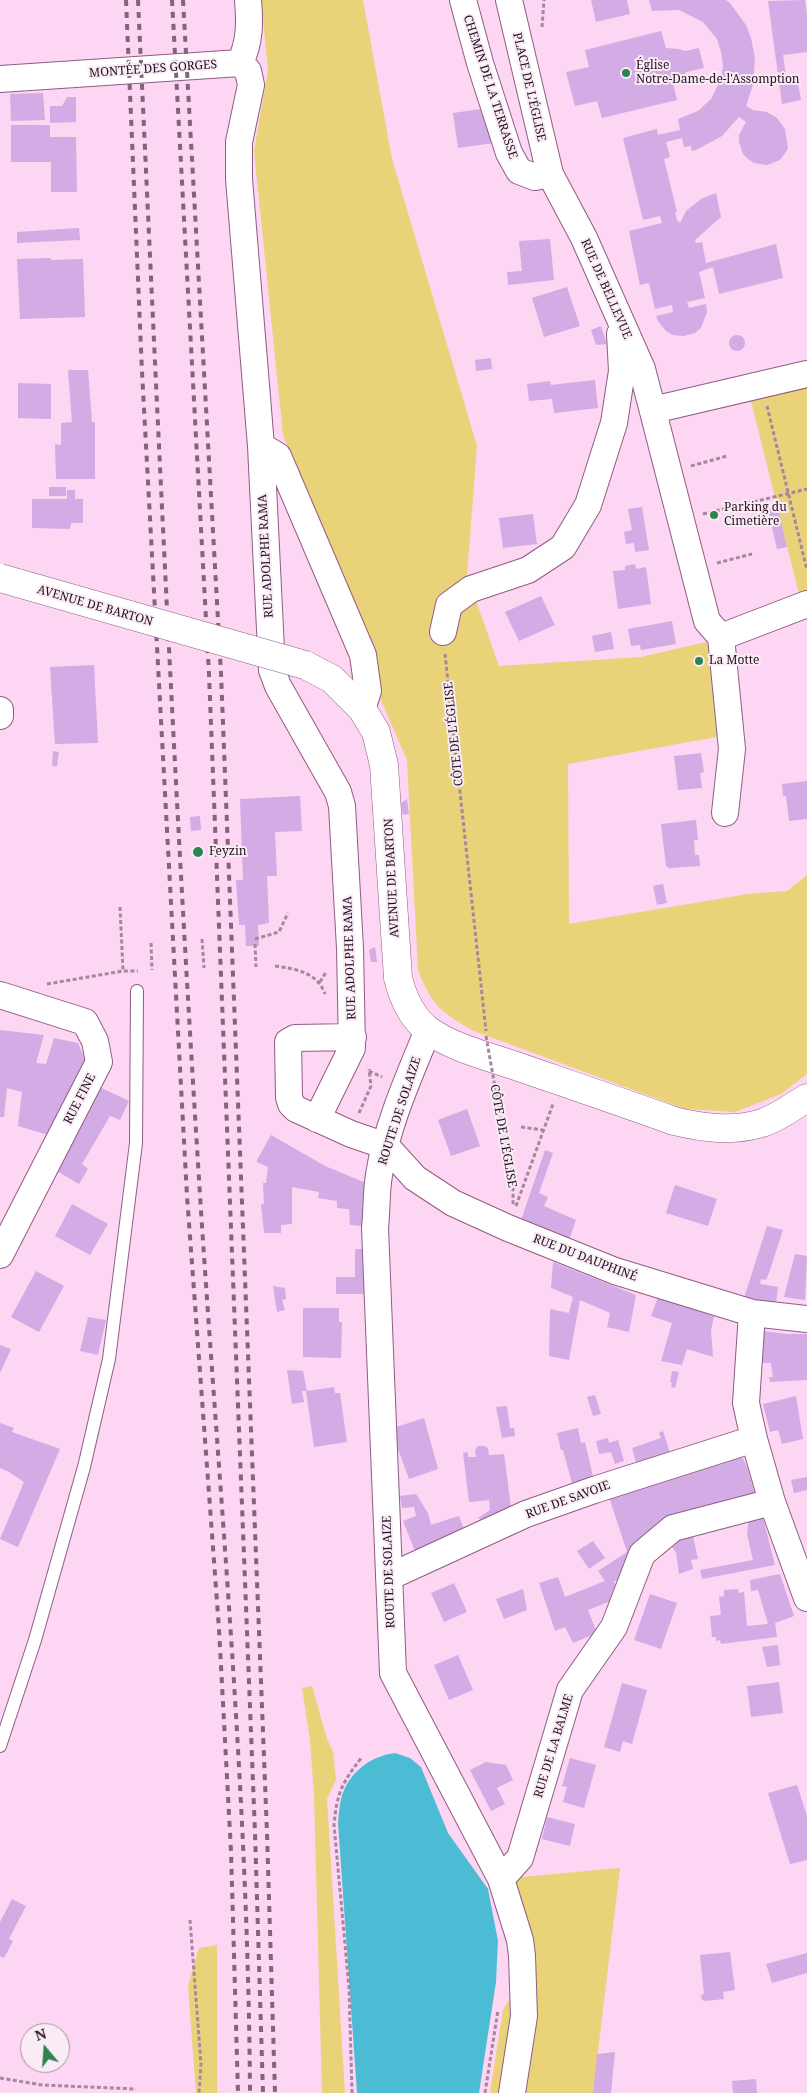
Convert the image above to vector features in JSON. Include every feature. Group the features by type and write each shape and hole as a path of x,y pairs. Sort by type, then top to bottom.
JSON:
{"street":[{"path":"240,63 246,50 250,32 248,0"},
{"name":"CHEMIN DE LA TERRASSE","path":"463,0 480,63 509,153 519,171 535,177 550,174"},
{"name":"PLACE DE L'ÉGLISE","path":"509,0 550,174"},
{"name":"MONTÉE DES GORGES","path":"0,79 240,63"},
{"name":"RUE ADOLPHE RAMA","path":"240,63 248,71 251,85 238,142 239,179 261,446 272,670 278,686 338,792 342,806 350,948 341,1037 352,1048 317,1119"},
{"name":"RUE DE BELLEVUE","path":"550,174 584,238 642,369 706,621 721,637"},
{"path":"443,632 449,605 472,589 528,570 563,547 588,505 614,423 622,371 620,320"},
{"path":"653,410 807,374"},
{"path":"261,446 278,456 363,656 368,690 362,708"},
{"name":"AVENUE DE BARTON","path":"0,578 305,665 332,679 362,708 376,732 384,765 398,978 404,1000 428,1030 453,1044 674,1121 700,1127 731,1128 763,1122 807,1098"},
{"path":"725,813 732,749 721,637 807,604"},
{"path":"0,710 0,716"},
{"name":"RUE FINE","path":"0,995 85,1022 95,1041 99,1062 0,1254"},
{"name":"ROUTE DE SOLAIZE","path":"428,1030 405,1087 386,1146 379,1174 376,1228 394,1672 501,1879 520,1940 524,2016 512,2093"},
{"path":"341,1037 295,1038 288,1042 289,1097 291,1104 296,1109 350,1134 386,1146"},
{"name":"RUE DU DAUPHINÉ","path":"386,1146 415,1178 453,1202 508,1228 615,1271 752,1313 807,1319"},
{"path":"752,1313 746,1403 772,1502 807,1598"},
{"name":"RUE DE SAVOIE","path":"389,1577 526,1514 594,1490 754,1439"},
{"name":"RUE DE LA BALME","path":"501,1879 520,1858 570,1690 614,1626 642,1554 673,1528 772,1502"}],"lane":[{"path":"0,1746 35,1640 84,1467 109,1358 136,1143 137,992"}],"path":[{"path":"775,403 767,404 807,570"},
{"path":"669,472 727,456"},
{"path":"681,520 807,489"},
{"path":"693,569 752,554"},
{"name":"CÔTE DE L'ÉGLISE","path":"443,632 486,1036 513,1186 513,1212 508,1228"},
{"path":"120,907 123,971"},
{"path":"255,939 279,932 288,913"},
{"path":"202,939 204,968"},
{"path":"152,943 152,970"},
{"path":"255,944 256,967"},
{"path":"275,966 302,970 320,982 341,1037"},
{"path":"38,986 123,971 138,971"},
{"path":"320,982 326,971"},
{"path":"508,1228 556,1097"},
{"path":"521,1127 543,1130"},
{"path":"352,2093 349,1988 334,1825 336,1799 346,1778 362,1757"},
{"path":"190,1920 201,2064 199,2093"},
{"path":"0,2078 42,2085 136,2089"}],"shaded area":[{"path":"261,0 363,0 392,159 477,446 467,575 499,666 641,657 706,642 721,666 727,735 568,764 569,924 748,894 787,891 807,875 807,1074 781,1094 735,1112 685,1109 474,1031 445,1013 433,1000 423,982 418,970 407,760 380,698 374,653 283,435 254,151 268,70"},
{"path":"807,380 807,597 800,598 749,393"},
{"path":"312,1686 327,1739 333,1752 336,1780 327,1799 345,2093 322,2093 314,1795 310,1740 302,1688"},
{"path":"620,1868 593,2093 490,2093 503,2010 535,1955 510,1878"},
{"path":"217,1945 217,2093 196,2093 188,1986 199,1948"}],"water":[{"path":"395,1753 410,1758 421,1767 448,1833 488,1889 498,1941 496,1982 479,2093 357,2093 338,1823 339,1808 344,1790 361,1767 377,1758"}],"building":[{"path":"591,0 627,0 630,14 596,22"},
{"path":"649,0 726,0 730,3 746,25 755,58 753,85 746,106 753,110 767,112 777,118 785,129 788,149 780,160 767,165 754,163 743,154 739,142 739,135 746,122 739,117 722,136 698,149 692,151 691,146 684,147 682,138 666,142 670,157 664,159 677,212 675,213 677,220 680,223 686,211 701,199 716,193 721,217 695,240 696,243 702,242 706,263 776,244 783,278 719,294 713,267 699,272 705,298 687,302 689,308 706,304 707,312 701,328 695,333 683,336 673,335 666,331 656,316 673,312 672,305 655,309 649,283 640,285 629,231 662,223 660,216 643,220 623,138 657,129 658,135 680,130 678,119 698,111 711,99 721,79 723,65 717,39 703,22 679,10 652,11"},
{"path":"805,0 807,52 783,55 786,76 796,74 801,100 782,104 768,1"},
{"name":"Église Notre-Dame-de-l'Assomption","path":"661,31 666,48 685,51 699,48 704,68 686,72 682,78 673,83 677,100 602,118 597,101 575,106 566,72 589,67 585,50"},
{"path":"43,93 45,120 11,121 10,94"},
{"path":"67,97 76,97 76,122 50,123 50,106 62,106"},
{"path":"488,108 494,143 458,148 453,113"},
{"path":"11,125 50,125 50,137 76,137 77,192 51,192 51,162 11,162"},
{"path":"79,228 80,240 17,243 17,232"},
{"path":"550,239 554,280 508,285 507,272 522,271 519,241"},
{"path":"51,258 51,260 83,259 85,317 20,319 17,259"},
{"path":"567,287 580,326 544,337 532,298"},
{"path":"601,326 607,344 596,345 591,330"},
{"path":"737,335 743,337 745,343 743,349 737,351 731,349 729,343 731,337"},
{"path":"491,358 492,369 476,371 475,360"},
{"path":"68,370 88,370 92,422 95,422 95,479 56,479 55,444 61,445 61,423 72,422"},
{"path":"595,380 598,408 554,413 552,399 529,401 527,384 550,381 551,385"},
{"path":"18,383 51,384 51,419 18,418"},
{"path":"49,487 66,487 66,496 49,496"},
{"path":"67,490 75,490 75,499 83,499 83,523 71,523 70,529 32,528 32,499 67,499"},
{"path":"642,507 649,550 635,552 634,543 626,544 624,532 632,530 628,509"},
{"path":"778,507 787,547 777,549 768,510"},
{"path":"533,514 537,544 503,548 499,518"},
{"path":"635,564 636,569 646,567 651,604 618,609 613,571 625,570 625,566"},
{"path":"541,596 555,625 519,641 505,612"},
{"path":"672,621 676,644 641,650 640,645 631,646 628,629"},
{"path":"611,632 614,649 595,652 592,636"},
{"path":"94,665 98,743 55,744 50,667"},
{"path":"53,751 59,752 57,766 52,766"},
{"path":"701,753 704,772 700,773 702,788 678,790 674,756"},
{"path":"807,781 807,819 789,821 786,796 783,796 782,784"},
{"name":"Feyzin","path":"300,796 302,831 275,832 277,876 267,876 269,923 258,925 259,946 246,946 245,925 239,925 236,880 243,880 240,799"},
{"path":"407,799 409,814 403,815 401,803"},
{"path":"200,816 201,830 191,831 190,817"},
{"path":"696,820 698,840 694,840 695,855 699,855 700,866 669,868 666,866 661,824"},
{"path":"663,884 667,903 657,905 653,886"},
{"path":"375,947 377,962 371,962 369,950"},
{"path":"0,1030 44,1035 36,1063 46,1064 54,1038 78,1043 86,1062 51,1136 18,1126 22,1092 7,1088 4,1117 0,1117"},
{"path":"95,1085 129,1101 120,1120 110,1116 82,1164 88,1169 79,1184 55,1170"},
{"path":"467,1109 480,1146 451,1156 438,1120"},
{"path":"271,1135 325,1166 366,1183 366,1222 362,1226 350,1225 349,1209 337,1208 337,1201 318,1198 319,1192 292,1187 292,1224 281,1225 281,1233 264,1233 261,1204 264,1204 263,1183 266,1183 268,1167 257,1162 257,1160"},
{"path":"545,1150 553,1153 539,1193 548,1197 544,1206 576,1220 569,1240 521,1220"},
{"path":"675,1185 717,1199 708,1226 666,1213"},
{"path":"72,1204 108,1224 90,1255 55,1236"},
{"path":"767,1226 783,1230 769,1273 766,1280 761,1279 760,1284 778,1287 776,1304 744,1298"},
{"path":"355,1249 367,1249 368,1294 336,1294 336,1277 355,1277"},
{"path":"795,1254 807,1256 805,1300 784,1297"},
{"path":"553,1262 636,1295 629,1332 607,1327 610,1313 580,1300 569,1360 549,1356 550,1309 569,1313 573,1297 551,1288"},
{"path":"36,1271 64,1286 39,1332 11,1317"},
{"path":"273,1286 285,1288 286,1299 282,1300 285,1310 277,1312"},
{"path":"658,1297 714,1316 711,1330 713,1357 687,1349 682,1365 661,1361 672,1323 651,1316"},
{"path":"303,1308 339,1308 339,1322 342,1322 341,1358 303,1357"},
{"path":"88,1317 106,1320 98,1355 80,1351"},
{"path":"763,1331 807,1334 807,1380 770,1382 769,1377 773,1377 771,1363 762,1363"},
{"path":"0,1345 11,1349 0,1373"},
{"path":"287,1370 303,1371 307,1391 334,1387 335,1393 340,1393 347,1442 314,1447 306,1391 302,1391 304,1402 292,1404"},
{"path":"672,1371 679,1372 675,1388 671,1387 672,1383 670,1382"},
{"path":"595,1395 601,1414 593,1416 587,1397"},
{"path":"796,1396 803,1439 782,1444 778,1430 770,1432 763,1404"},
{"path":"507,1406 510,1428 514,1428 515,1436 502,1438 496,1407"},
{"path":"424,1418 438,1469 409,1479 393,1435 393,1428"},
{"path":"0,1423 14,1428 12,1432 60,1449 18,1547 0,1539 24,1482 0,1468"},
{"path":"578,1428 581,1443 585,1442 594,1481 573,1487 557,1433"},
{"path":"663,1431 671,1456 637,1466 632,1448 661,1438 659,1433"},
{"path":"608,1438 609,1443 618,1440 624,1461 615,1464 611,1452 599,1454 596,1441"},
{"path":"478,1446 485,1446 488,1449 489,1455 504,1454 511,1507 490,1525 478,1518 490,1510 489,1500 469,1502 463,1453 468,1452 468,1457 476,1457 475,1450"},
{"path":"741,1454 756,1498 649,1533 626,1559 629,1563 626,1574 614,1582 621,1597 588,1610 597,1633 573,1643 565,1627 555,1631 539,1583 558,1577 565,1597 605,1581 598,1571 627,1552 609,1497"},
{"path":"807,1477 807,1490 794,1493 791,1480"},
{"path":"416,1494 428,1513 431,1525 459,1516 465,1532 417,1556 403,1521 416,1516 414,1507 402,1508 400,1496"},
{"path":"762,1514 775,1565 702,1579 700,1570 753,1560 747,1534 749,1517"},
{"path":"692,1531 698,1559 691,1560 693,1569 679,1574 676,1552 667,1541"},
{"path":"593,1541 605,1558 589,1569 577,1551"},
{"path":"780,1574 794,1616 775,1623 777,1637 721,1644 720,1640 716,1641 716,1637 712,1637 710,1616 721,1615 719,1597 724,1596 724,1590 738,1589 739,1593 744,1592 747,1626 768,1624 758,1590 751,1591 750,1580"},
{"path":"454,1583 467,1612 444,1622 431,1593"},
{"path":"523,1589 527,1610 504,1619 496,1599"},
{"path":"650,1594 677,1603 661,1649 634,1640"},
{"path":"778,1645 780,1665 767,1667 762,1647"},
{"path":"458,1655 473,1690 449,1700 434,1665"},
{"path":"779,1682 783,1713 751,1717 747,1686"},
{"path":"622,1683 647,1690 632,1744 623,1741 620,1752 604,1747"},
{"path":"570,1758 596,1765 584,1808 563,1802 567,1787 562,1786"},
{"path":"486,1762 506,1765 513,1780 497,1788 505,1804 491,1811 470,1770"},
{"path":"797,1785 807,1816 807,1860 790,1864 768,1793"},
{"path":"547,1817 575,1824 570,1846 542,1839"},
{"path":"12,1899 26,1906 9,1939 13,1941 4,1958 0,1956 0,1922"},
{"path":"730,1952 735,1990 723,1992 724,1999 702,2000 701,1995 704,1994 700,1955"},
{"path":"807,1953 807,1973 772,1983 766,1964"},
{"path":"615,2052 611,2093 593,2093 597,2054"},
{"path":"756,2079 757,2093 733,2093 732,2081"}],"railway":[{"path":"126,0 142,372 187,1196 219,1629 231,1851 238,2093"},
{"path":"138,0 165,574 188,1004 230,1620 244,1856 250,2093"},
{"path":"172,0 209,674 255,1833 263,2093"},
{"path":"183,0 221,673 267,1833 275,2093"}],"place":[{"name":"Église Notre-Dame-de-l'Assomption","path":"626,73"},
{"name":"Parking du Cimetière","path":"714,515"},
{"name":"La Motte","path":"699,661"},
{"name":"Feyzin","path":"198,852"}]}
